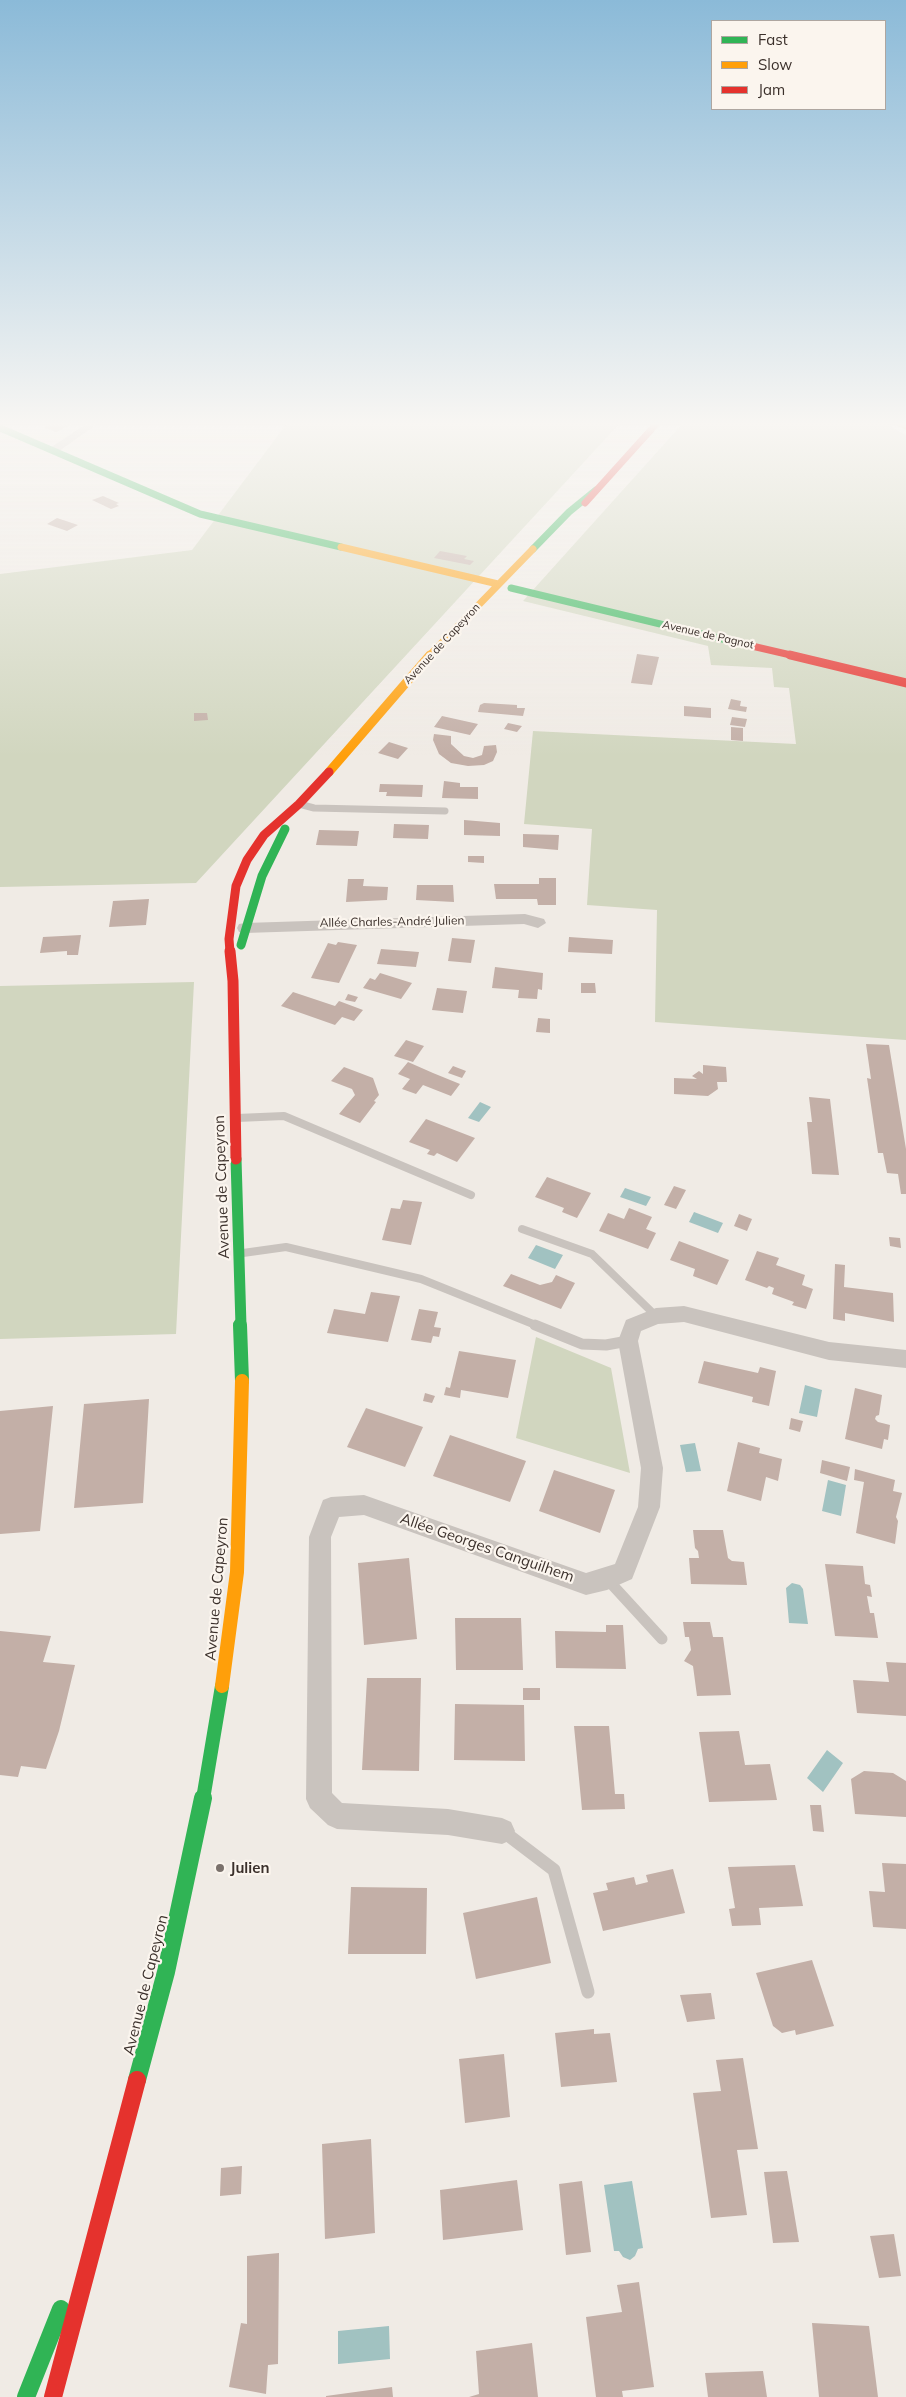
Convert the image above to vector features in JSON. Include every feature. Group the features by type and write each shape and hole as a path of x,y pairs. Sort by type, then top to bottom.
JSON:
{"main road":[{"path":"285,534 498,584"},
{"name":"Avenue de Capeyron","path":"358,741 412,674 547,534"},
{"name":"Avenue de Capeyron","path":"498,602 558,534"},
{"name":"Avenue de Pagnot","path":"511,588 906,682"},
{"name":"Avenue de Capeyron","path":"53,2397 169,1962 210,1765 224,1677 237,1572 242,1404 240,1253 234,1118 233,982 229,953 230,919 241,874 264,835 299,804 358,741 432,671"},
{"name":"Avenue de Capeyron","path":"233,982 245,928 262,876 299,804"},
{"name":"Avenue de Capeyron","path":"26,2397 109,2187"}],"street":[{"name":"Allée Charles-André Julien","path":"245,928 525,919 538,923"},
{"path":"628,1341 633,1326 656,1316 684,1314 829,1350 906,1359"},
{"name":"Allée Georges Canguilhem","path":"502,1831 448,1822 337,1816 319,1799 320,1537 331,1507 364,1505 586,1584 607,1579 624,1571 649,1508 652,1468 628,1341"}],"lane":[{"path":"299,804 314,808 445,811"},
{"path":"234,1118 284,1116 471,1195"},
{"path":"522,1230 592,1254 656,1316"},
{"path":"240,1253 286,1247 422,1279 582,1344 606,1345 628,1341"},
{"path":"607,1579 662,1639"},
{"path":"502,1831 554,1870 588,1992"}],"green space":[{"path":"204,534 518,534 196,883 0,887 0,574 192,550"},
{"path":"583,534 906,534 906,1040 655,1022 657,910 587,905 592,829 524,824 533,731 796,744 789,688 774,687 772,668 711,665 708,646 523,601"},
{"path":"194,982 176,1334 0,1339 0,986"},
{"path":"536,1337 611,1368 630,1473 516,1438"}],"water":[{"path":"480,1102 491,1107 479,1122 468,1118"},
{"path":"625,1188 651,1197 646,1206 620,1197"},
{"path":"694,1212 723,1223 718,1233 689,1222"},
{"path":"536,1245 563,1255 555,1269 528,1258"},
{"path":"805,1385 822,1390 817,1417 799,1413"},
{"path":"695,1443 701,1471 686,1472 680,1445"},
{"path":"828,1480 846,1485 841,1516 822,1511"},
{"path":"792,1583 800,1585 803,1589 808,1624 789,1623 786,1588"},
{"path":"827,1750 843,1763 823,1792 807,1778"},
{"path":"632,2181 643,2248 638,2249 635,2256 630,2260 623,2257 619,2251 614,2251 604,2185"},
{"path":"389,2326 390,2359 338,2364 338,2331"}],"building":[{"path":"440,551 467,556 464,559 474,561 470,565 434,558"},
{"path":"637,654 659,657 652,685 631,683"},
{"path":"731,699 741,701 740,706 747,707 746,712 728,709"},
{"path":"484,703 517,705 517,708 525,708 523,716 478,712 480,705"},
{"path":"684,706 711,708 711,718 684,716"},
{"path":"194,713 207,713 208,720 194,721"},
{"path":"442,716 478,724 470,735 434,727"},
{"path":"732,717 747,719 745,727 730,725"},
{"path":"508,723 522,726 517,732 504,729"},
{"path":"731,727 743,728 743,741 731,740"},
{"path":"434,734 451,736 451,744 464,756 473,758 482,755 484,746 496,745 497,752 493,761 484,765 468,766 451,763 439,754 433,740"},
{"path":"389,742 408,748 398,759 378,753"},
{"path":"444,781 460,783 460,787 478,787 478,799 442,798"},
{"path":"380,784 423,785 422,797 386,796 387,792 379,792"},
{"path":"464,820 500,823 500,836 464,835"},
{"path":"394,824 429,825 428,839 393,838"},
{"path":"319,830 359,831 357,846 316,845"},
{"path":"523,834 559,835 558,850 523,847"},
{"path":"468,856 484,856 484,863 468,862"},
{"path":"539,878 556,878 556,905 538,905 537,899 496,899 494,884 539,884"},
{"path":"348,879 364,879 363,886 388,887 387,900 346,902"},
{"path":"417,885 453,885 454,902 416,900"},
{"path":"149,899 146,925 109,927 113,901"},
{"path":"81,935 78,955 67,955 67,951 40,953 43,937"},
{"path":"569,937 613,940 612,954 568,952"},
{"path":"452,938 475,940 471,963 448,961"},
{"path":"338,942 357,945 339,983 311,978 328,943 336,945"},
{"path":"381,949 419,952 416,967 377,964"},
{"path":"495,967 543,973 542,990 538,989 537,999 518,998 519,990 492,988"},
{"path":"380,973 412,983 401,999 363,988 370,978 375,980"},
{"path":"581,983 595,983 596,993 581,993"},
{"path":"437,988 467,991 463,1013 432,1010"},
{"path":"293,992 335,1006 339,1001 363,1010 354,1021 342,1017 335,1025 281,1006"},
{"path":"348,994 358,997 355,1002 345,1000"},
{"path":"538,1018 550,1019 550,1033 536,1032"},
{"path":"406,1040 424,1046 413,1062 394,1056"},
{"path":"866,1044 889,1045 906,1149 906,1194 901,1194 898,1174 887,1173 883,1153 878,1153 867,1078 871,1079"},
{"path":"408,1062 460,1084 451,1096 423,1085 416,1094 402,1089 410,1079 398,1074"},
{"path":"703,1065 726,1067 727,1082 717,1082 718,1089 708,1096 674,1094 674,1078 697,1079 692,1076 699,1071 703,1074"},
{"path":"453,1066 466,1071 462,1078 448,1073"},
{"path":"344,1067 373,1078 379,1095 360,1123 339,1114 355,1095 352,1089 331,1081"},
{"path":"809,1097 830,1099 839,1175 812,1174 807,1122 812,1122"},
{"path":"426,1119 475,1138 457,1162 437,1153 434,1156 427,1154 430,1150 409,1142"},
{"path":"547,1177 591,1193 577,1218 562,1212 564,1208 535,1197"},
{"path":"674,1186 686,1190 676,1209 664,1205"},
{"path":"403,1200 422,1202 411,1245 382,1240 391,1208 400,1209"},
{"path":"629,1208 652,1217 646,1229 656,1233 648,1249 599,1231 608,1213 624,1219"},
{"path":"739,1214 752,1219 747,1231 734,1226"},
{"path":"889,1237 900,1238 901,1248 890,1246"},
{"path":"679,1241 729,1260 717,1285 693,1276 695,1269 670,1260"},
{"path":"757,1251 779,1258 776,1265 805,1275 802,1285 813,1289 806,1309 792,1305 794,1302 772,1294 774,1288 769,1286 767,1288 745,1280"},
{"path":"835,1264 845,1265 844,1287 893,1293 894,1322 845,1313 845,1321 833,1319"},
{"path":"511,1274 540,1285 552,1282 556,1275 575,1283 561,1309 503,1286"},
{"path":"371,1292 400,1296 388,1342 327,1333 334,1309 365,1314"},
{"path":"419,1309 438,1312 434,1327 441,1328 439,1337 433,1336 431,1343 411,1340"},
{"path":"459,1351 516,1360 508,1398 461,1390 460,1398 444,1395 446,1387 450,1388"},
{"path":"704,1361 758,1373 760,1367 776,1371 769,1406 752,1402 753,1397 698,1383"},
{"path":"855,1388 882,1395 879,1415 875,1419 878,1422 890,1425 888,1440 884,1439 882,1449 845,1439"},
{"path":"425,1393 435,1396 432,1403 423,1401"},
{"path":"149,1399 143,1503 74,1508 84,1404"},
{"path":"53,1406 40,1531 0,1534 0,1411"},
{"path":"366,1408 423,1427 405,1467 347,1447"},
{"path":"791,1418 803,1421 800,1432 789,1429"},
{"path":"450,1435 526,1461 510,1502 433,1476"},
{"path":"738,1442 760,1448 759,1453 782,1459 778,1481 766,1477 761,1501 727,1491"},
{"path":"822,1460 850,1467 847,1481 820,1473"},
{"path":"855,1469 895,1480 893,1491 902,1493 896,1517 898,1521 895,1544 856,1533 864,1482 854,1480"},
{"path":"554,1470 615,1490 600,1533 539,1511"},
{"path":"693,1530 723,1530 728,1558 732,1561 744,1562 747,1585 691,1584 689,1558 699,1558 698,1551 695,1548"},
{"path":"409,1558 417,1639 364,1645 358,1563"},
{"path":"825,1564 863,1566 865,1584 870,1585 872,1597 867,1596 870,1613 874,1613 878,1638 835,1636"},
{"path":"455,1618 521,1618 523,1670 456,1670"},
{"path":"683,1622 710,1622 713,1637 723,1637 731,1695 697,1696 693,1666 684,1661 691,1650 689,1637 685,1637"},
{"path":"606,1625 623,1625 626,1669 556,1668 555,1631 606,1632"},
{"path":"0,1631 51,1636 43,1662 75,1665 59,1731 46,1769 21,1766 18,1777 0,1775"},
{"path":"886,1662 906,1663 906,1716 857,1713 853,1680 889,1682"},
{"path":"367,1678 421,1678 419,1771 362,1770"},
{"path":"523,1688 540,1688 540,1700 523,1700"},
{"path":"455,1704 524,1705 525,1761 454,1760"},
{"path":"574,1726 609,1726 615,1794 624,1794 625,1809 582,1810"},
{"path":"739,1731 745,1765 770,1764 777,1800 709,1802 699,1732"},
{"path":"864,1771 893,1773 906,1781 906,1817 855,1814 851,1779"},
{"path":"810,1805 821,1805 824,1832 813,1831"},
{"path":"882,1863 906,1864 906,1929 873,1927 869,1891 885,1892"},
{"path":"795,1865 803,1906 759,1908 761,1925 732,1926 729,1909 735,1908 728,1867"},
{"path":"673,1869 685,1913 603,1931 593,1893 608,1890 606,1883 634,1877 636,1885 648,1882 646,1875"},
{"path":"351,1887 427,1888 426,1954 348,1954"},
{"path":"537,1897 551,1963 476,1979 463,1913"},
{"path":"812,1960 834,2026 796,2035 795,2030 782,2033 773,2026 756,1973"},
{"path":"711,1993 715,2019 687,2022 680,1995"},
{"path":"594,2029 594,2034 610,2033 617,2082 561,2087 555,2033"},
{"path":"504,2054 510,2117 465,2123 459,2059"},
{"path":"743,2058 758,2149 737,2150 747,2215 711,2218 693,2093 721,2091 716,2060"},
{"path":"371,2139 375,2233 325,2239 322,2144"},
{"path":"242,2166 241,2194 220,2196 221,2168"},
{"path":"787,2171 799,2242 773,2243 764,2172"},
{"path":"517,2180 523,2230 443,2240 440,2190"},
{"path":"582,2181 591,2252 566,2255 559,2184"},
{"path":"894,2234 901,2276 879,2278 870,2236"},
{"path":"279,2253 278,2364 268,2365 266,2394 229,2387 241,2323 247,2324 247,2256"},
{"path":"639,2282 654,2387 622,2391 623,2397 596,2397 586,2317 622,2312 617,2285"},
{"path":"812,2323 869,2326 878,2397 819,2397"},
{"path":"532,2343 538,2397 469,2397 479,2394 476,2351"},
{"path":"763,2371 767,2397 708,2397 705,2373"},
{"path":"392,2387 393,2397 326,2397 326,2396"}],"traffic: fast":[{"path":"285,534 341,547"},
{"path":"533,549 548,534"},
{"path":"511,588 739,643"},
{"path":"241,945 262,876 285,829"},
{"path":"236,1159 242,1381"},
{"path":"137,2080 166,1972 210,1765 222,1686"},
{"path":"26,2397 61,2309"}],"traffic: slow":[{"path":"341,547 498,584"},
{"path":"329,772 358,741 412,674 533,549"},
{"path":"222,1686 237,1572 242,1381"}],"traffic: jam":[{"path":"739,643 906,683"},
{"path":"236,1159 233,981 229,939 236,886 247,860 264,835 299,804 329,772"},
{"path":"53,2397 137,2080"}],"place":[{"name":"Julien","path":"220,1868"}]}
